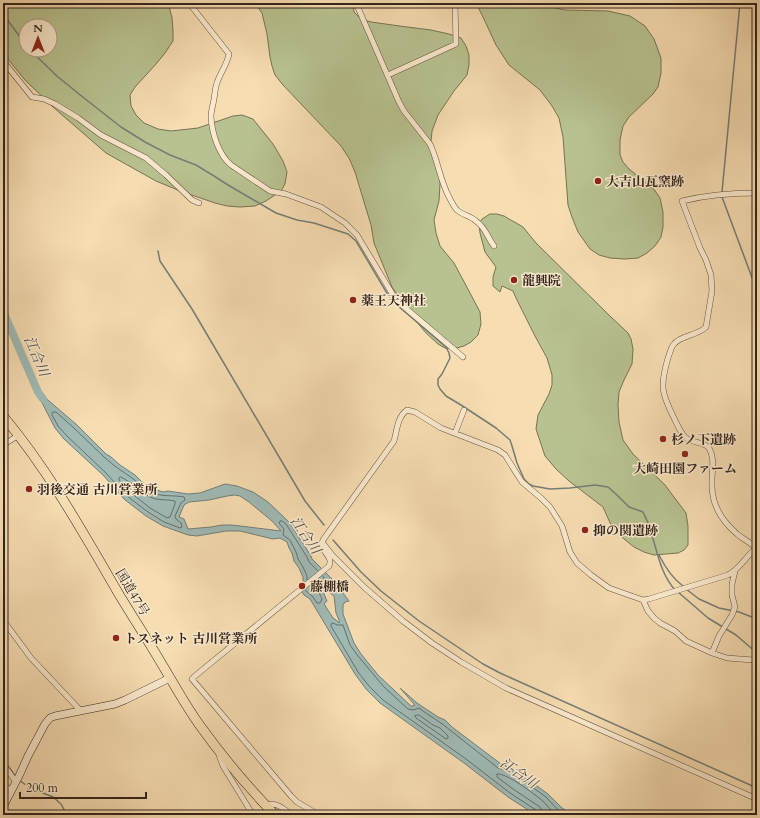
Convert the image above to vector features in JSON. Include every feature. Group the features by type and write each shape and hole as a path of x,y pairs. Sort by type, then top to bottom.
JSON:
{"highway":[{"name":"国道47号","path":"3,416 19,435 55,486 121,598 201,726 231,766 275,815"}],"main road":[{"path":"3,807 18,780 28,756 45,724 50,718 120,702 170,678"}],"street":[{"path":"189,3 229,54 228,60 216,85 211,117 219,151 226,161 270,191 286,194 321,207 345,223 357,235 396,300 463,357"},
{"path":"356,3 399,102 404,111 430,144 442,182 449,198 458,210 476,221 486,230 489,239 494,246"},
{"path":"388,75 456,44 455,3"},
{"path":"3,61 32,97 44,99 55,104 101,134 146,158 192,200 199,203"},
{"path":"319,815 297,802 291,796 192,679 329,566 331,562 323,549 322,542 394,441 398,423 404,412 407,410 415,412 441,428 498,450 505,455 522,482 550,507 562,526 573,558 609,588 644,600 654,598 728,575 735,571 757,548 727,524 719,513 712,496 713,462 709,448 689,440 681,431 666,403 662,382 663,374 674,344 678,340 698,333 706,327 712,291 711,275 706,260 682,201 725,194 757,193"},
{"path":"455,433 464,410"},
{"path":"3,444 19,435"},
{"path":"322,542 333,556 364,587 403,621 432,643 461,662 506,688 757,799"},
{"path":"712,653 719,636 734,610 732,584 735,571"},
{"path":"644,600 648,611 654,618 660,623 676,631 686,641 727,658 753,660 757,662"},
{"path":"3,620 31,658 80,710"},
{"path":"218,749 223,766 254,815"},
{"path":"3,764 18,780"},
{"path":"3,783 11,792"},
{"path":"265,804 276,804 292,815"}],"green space":[{"path":"3,3 167,3 172,18 173,41 165,53 135,87 130,95 131,106 136,115 144,123 158,129 171,131 198,128 233,116 242,115 253,119 273,144 283,161 287,172 285,184 281,191 266,201 255,206 240,207 215,203 180,191 156,181 106,153 53,107 25,80 3,53"},
{"path":"255,3 353,3 354,12 361,19 371,22 431,30 461,38 469,55 467,75 438,115 432,131 431,141 440,172 439,201 434,220 436,233 440,246 454,263 480,312 481,324 478,335 471,342 453,349 445,348 438,344 426,333 412,316 392,287 374,243 371,225 355,172 349,158 341,146 275,75 262,13"},
{"path":"476,3 543,3 551,7 565,10 608,11 630,16 645,26 654,39 661,58 661,73 658,87 653,94 629,117 623,126 620,140 620,155 623,162 629,169 653,188 660,198 663,212 661,237 655,246 647,253 638,258 625,259 610,258 599,255 590,249 578,232 568,205 563,137 559,118 540,90 509,65 496,45"},
{"path":"757,137 757,198 752,167 753,151"},
{"path":"490,214 504,216 523,227 536,243 628,333 633,349 632,364 619,392 618,405 619,422 623,440 633,454 665,485 686,513 688,545 684,550 678,553 654,555 634,547 611,525 603,507 569,481 545,456 536,429 538,415 552,385 552,375 547,358 513,291 502,286 500,292 493,286 493,277 496,267 485,252 479,224 482,219"}],"water":[{"path":"35,389 77,425 106,454 135,475 142,482 154,489 163,492 168,491 188,494 200,493 225,484 237,486 253,492 268,502 289,522 312,559 334,581 349,601 345,602 343,605 343,614 354,643 378,675 411,706 414,706 414,704 400,688 417,703 445,720 501,764 509,767 548,794 562,808 573,815 536,815 508,797 464,763 380,703 366,689 355,674 310,599 304,595 300,589 303,582 303,577 294,561 287,542 280,538 273,539 240,531 226,531 197,536 188,535 163,526 146,516 124,499 103,475 64,439 55,428","holes":["235,495 240,496 249,502 272,521 281,531 232,525 188,529 184,519 179,517 184,505 189,502","325,584 326,590 334,596 339,623 333,618 324,604 327,601 324,594 325,591 323,590 322,586"]}],"waterway":[{"path":"722,192 740,3"},
{"path":"3,14 18,34"},
{"path":"38,58 58,77 84,98 121,127 145,142 170,155 196,165 276,213 348,234 356,241 391,300 446,347 450,358 438,379 438,385 446,396 496,428 510,440 517,463 524,479 529,484 550,489 595,485 608,487 629,507 643,512 649,524 665,576 675,590"},
{"path":"722,197 757,291"},
{"path":"158,251 160,261 192,309 305,501 324,525"},
{"name":"江合川","path":"3,311 38,392 43,399"},
{"path":"333,540 361,572 381,591 419,621 483,664 757,788"},
{"path":"659,555 669,572 683,586"},
{"path":"686,589 699,599 719,608 739,612 757,619"},
{"path":"678,592 708,618 736,635 757,653"},
{"path":"3,759 16,777"},
{"path":"19,780 30,788 53,797 61,804 67,815"}],"place":[{"name":"大吉山瓦窯跡","path":"598,181"},
{"name":"龍興院","path":"514,280"},
{"name":"薬王天神社","path":"353,300"},
{"name":"杉ノ下遺跡","path":"663,439"},
{"name":"大崎田園ファーム","path":"685,454"},
{"name":"羽後交通 古川営業所","path":"29,489"},
{"name":"抑の関遺跡","path":"585,530"},
{"name":"藤棚橋","path":"302,586"},
{"name":"トスネット 古川営業所","path":"116,638"}]}
